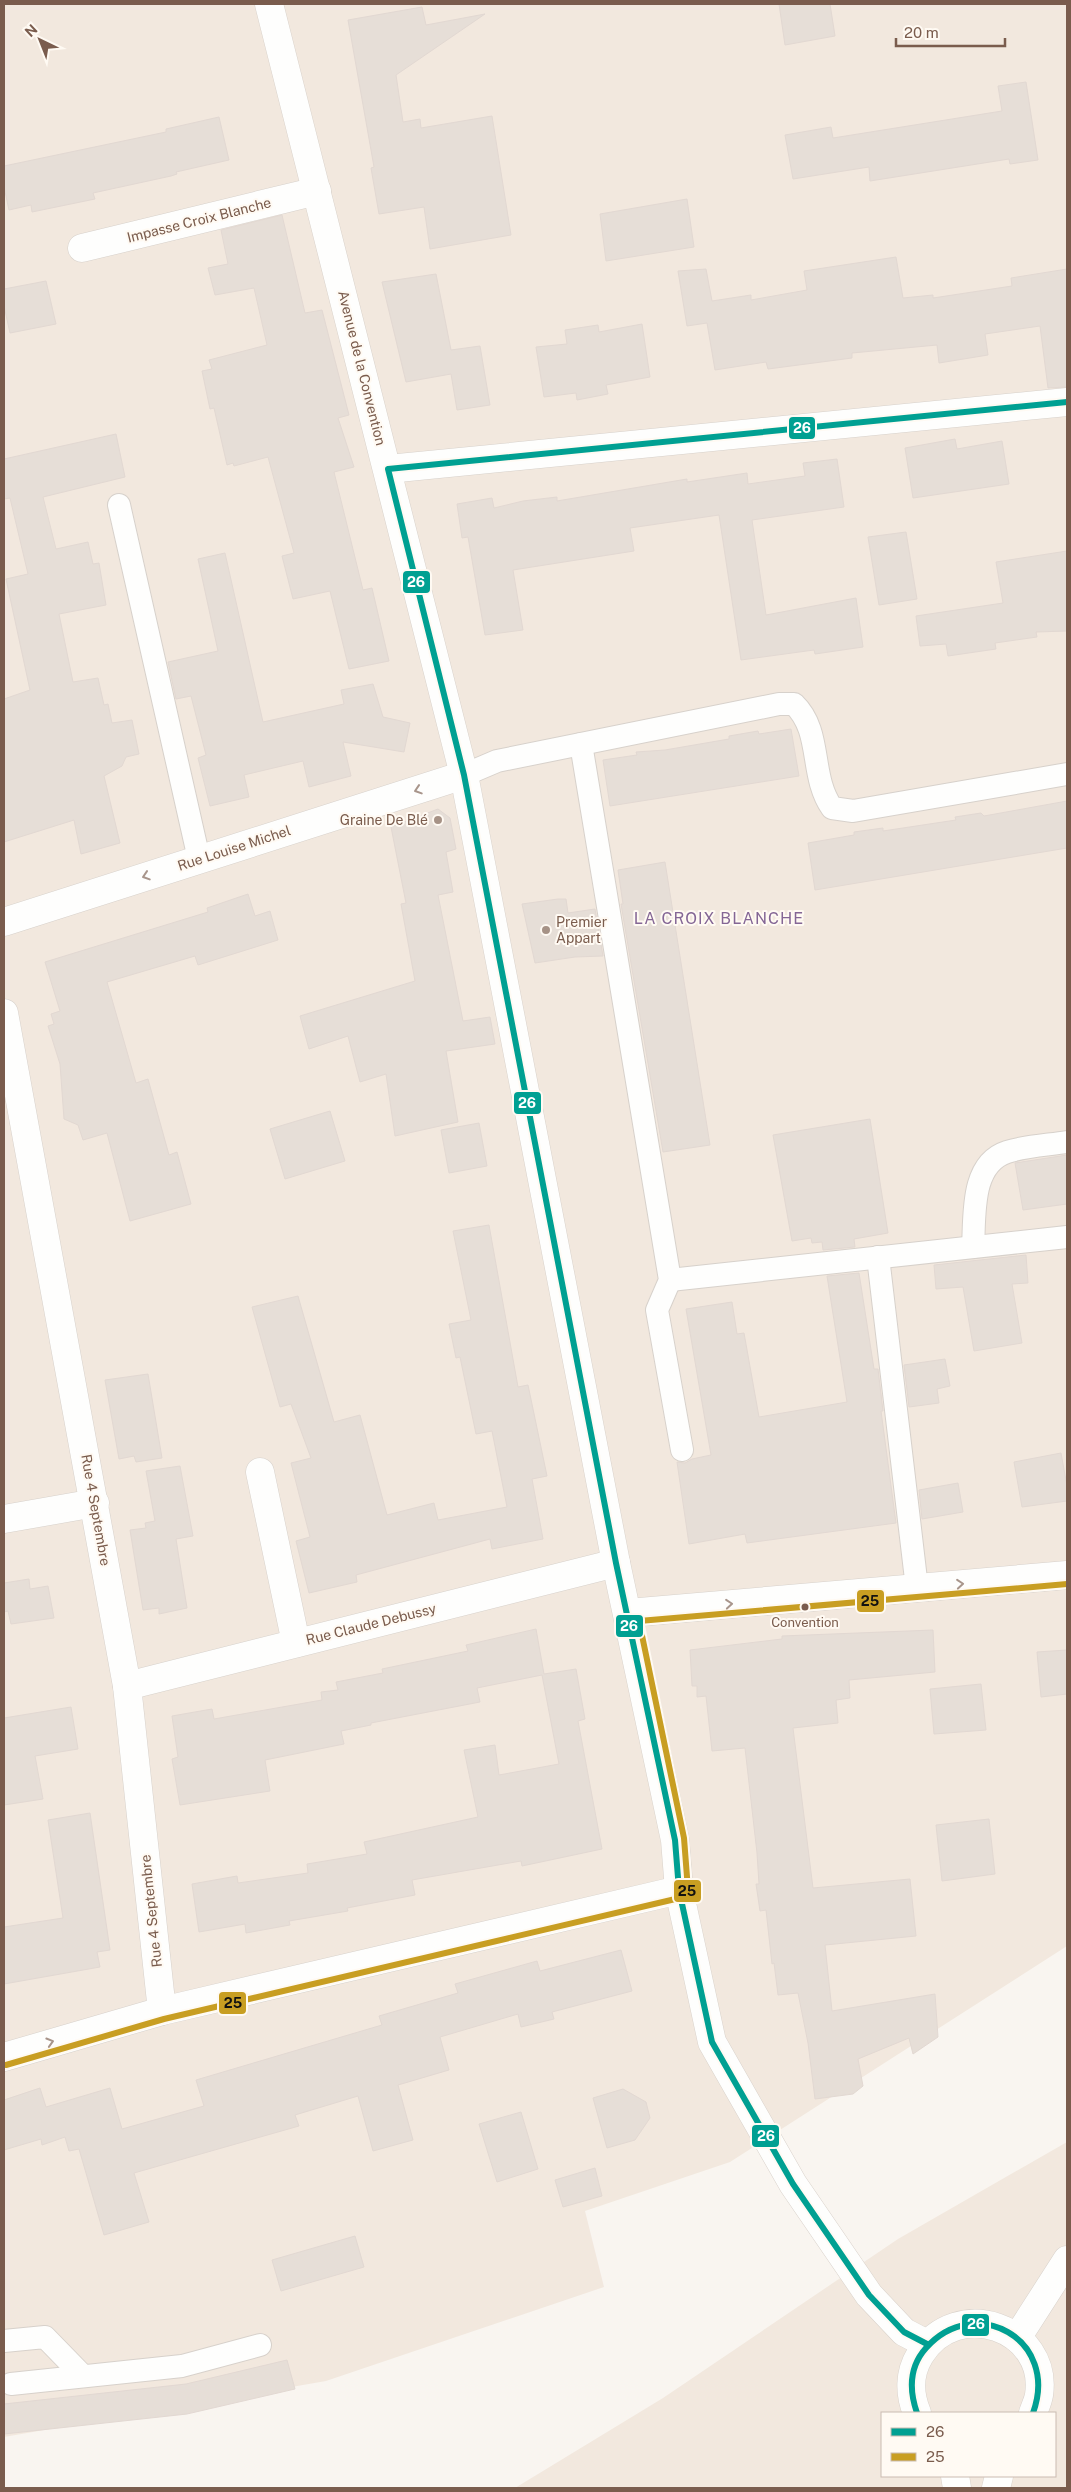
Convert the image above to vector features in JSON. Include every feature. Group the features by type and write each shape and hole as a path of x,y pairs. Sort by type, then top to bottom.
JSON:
{"street":[{"name":"Avenue de la Convention","path":"269,4 464,775 616,1563 675,1840 679,1890 712,2042 794,2184 869,2295 904,2332 927,2344"},
{"name":"Impasse Croix Blanche","path":"82,248 317,191"},
{"path":"388,469 1067,402"},
{"name":"Rue Louise Michel","path":"4,922 464,775"},
{"name":"Rue 4 Septembre","path":"4,1013 127,1686 162,2010"},
{"path":"260,1472 296,1643"},
{"path":"4,1519 95,1504"},
{"name":"Rue Claude Debussy","path":"127,1686 616,1563"},
{"path":"628,1613 1067,1575"},
{"path":"4,2057 162,2010 679,1890"},
{"path":"1017,2338 1067,2260"},
{"path":"917,2412 912,2401 911,2381 916,2361 927,2344 942,2331 961,2324 988,2325 1000,2328 1017,2338 1030,2354 1038,2374 1039,2394 1033,2412"}],"lane":[{"path":"119,505 199,859"},
{"path":"464,775 496,761 779,704 794,704 809,723 823,794 832,808 853,811 1067,774"},
{"path":"580,744 670,1280 658,1310 682,1450"},
{"path":"972,1247 978,1189 983,1172 994,1159 1006,1152 1067,1142"},
{"path":"670,1280 1067,1237"},
{"path":"878,1258 917,1588"},
{"path":"4,2342 45,2337 83,2376"},
{"path":"11,2384 182,2366 260,2345"}],"shaded area":[{"path":"4,4 1067,4 1067,1946 730,2162 585,2211 604,2287 326,2381 4,2437"},
{"path":"1067,2142 1067,2488 515,2488 663,2398 898,2239"}],"building":[{"path":"779,4 830,4 835,36 785,45"},
{"path":"422,7 426,25 485,14 396,75 403,122 420,119 421,128 492,116 511,235 430,249 424,207 379,214 371,168 374,167 348,20"},
{"path":"1026,82 1038,160 1010,164 1009,159 870,181 869,167 793,179 785,135 831,127 833,138 1002,111 998,86"},
{"path":"219,117 229,160 176,172 177,174 171,176 93,193 95,199 32,212 31,205 9,210 4,187 4,166 166,132 166,129"},
{"path":"687,199 694,247 606,261 600,214"},
{"path":"282,215 305,313 322,310 349,415 338,418 354,467 334,472 363,590 372,588 389,661 349,669 330,591 293,599 282,556 294,553 268,457 234,466 233,463 227,465 214,408 210,409 202,371 212,369 209,360 267,345 254,288 215,295 208,268 228,264 221,230"},
{"path":"896,257 903,298 933,295 933,298 1012,286 1011,278 1067,269 1067,387 1048,388 1040,326 985,334 988,355 939,363 937,345 852,353 852,358 768,369 766,362 715,370 707,323 687,326 678,271 706,269 712,301 751,295 751,300 807,290 804,271"},
{"path":"436,274 451,350 480,346 490,405 457,410 451,374 406,382 382,282"},
{"path":"46,281 56,324 10,333 4,306 4,289"},
{"path":"642,324 650,377 606,385 608,394 577,400 576,393 544,397 536,347 567,344 565,330 598,325 599,332"},
{"path":"116,434 125,477 43,497 56,549 88,542 93,564 99,563 106,605 59,614 73,682 98,678 104,705 108,704 112,723 132,720 139,754 126,757 122,766 104,776 120,843 81,854 74,820 4,842 4,699 30,690 6,579 28,574 10,498 4,499 4,459"},
{"path":"955,439 957,449 1002,441 1009,484 913,498 905,448"},
{"path":"837,459 844,507 752,520 766,615 856,598 863,647 815,654 814,650 741,660 719,515 630,528 634,551 513,570 523,630 485,635 468,537 462,538 457,504 492,498 494,508 523,501 557,497 557,501 687,479 687,482 747,473 748,484 805,476 803,463"},
{"path":"906,532 917,599 879,605 868,537"},
{"path":"1067,551 1067,631 1036,632 1037,637 995,643 996,649 948,656 946,644 920,646 916,616 1003,603 996,562"},
{"path":"225,553 263,722 344,704 341,690 373,684 383,717 410,723 404,752 343,742 351,776 309,787 303,761 244,775 249,797 210,806 198,758 206,755 191,696 176,699 168,662 218,651 198,559"},
{"path":"791,729 799,776 610,806 603,760 637,755 636,752 665,750 729,739 729,736 758,731 759,734"},
{"path":"1067,801 1067,848 815,890 808,843 854,835 854,832 883,828 883,831 956,820 955,817 981,813 984,816"},
{"path":"438,809 450,818 456,849 446,852 453,892 438,895 463,1021 490,1017 495,1044 446,1051 458,1122 395,1136 386,1074 360,1082 348,1036 309,1049 300,1016 415,981 401,904 406,903 391,827"},
{"path":"665,862 710,1145 663,1152 621,904 623,904 618,870"},
{"path":"248,894 255,916 270,911 278,940 198,965 195,956 107,982 136,1083 148,1079 169,1155 177,1152 191,1204 130,1221 107,1133 83,1140 78,1125 64,1119 60,1064 48,1026 54,1024 51,1014 60,1011 45,962 208,912 207,908"},
{"path":"566,899 568,913 595,909 603,956 575,957 535,963 522,904"},
{"path":"330,1111 345,1161 285,1179 270,1129"},
{"path":"870,1119 888,1233 854,1239 855,1247 823,1250 822,1242 812,1243 811,1238 792,1241 773,1135"},
{"path":"479,1123 487,1166 449,1173 441,1130"},
{"path":"1067,1155 1067,1204 1023,1210 1015,1163"},
{"path":"489,1225 518,1387 528,1385 547,1476 532,1479 543,1539 492,1549 490,1539 356,1575 357,1582 309,1593 296,1541 310,1537 291,1463 311,1458 291,1404 280,1407 252,1307 298,1296 334,1422 360,1415 387,1515 434,1503 438,1520 507,1507 492,1431 476,1434 460,1357 456,1358 449,1324 471,1320 453,1231"},
{"path":"1026,1255 1028,1283 1012,1284 1022,1343 974,1351 963,1287 936,1289 934,1265"},
{"path":"859,1273 874,1369 878,1369 883,1411 881,1411 896,1523 747,1543 745,1534 689,1544 677,1462 685,1463 692,1459 711,1455 686,1309 732,1302 737,1334 744,1333 759,1417 847,1402 827,1276"},
{"path":"945,1359 950,1386 937,1389 939,1403 909,1407 904,1365"},
{"path":"148,1374 162,1458 136,1462 134,1456 119,1459 105,1380"},
{"path":"1061,1453 1067,1486 1067,1501 1022,1507 1014,1462"},
{"path":"180,1466 193,1536 176,1539 187,1608 159,1614 159,1608 143,1610 130,1530 146,1528 145,1523 155,1521 146,1471"},
{"path":"958,1483 963,1512 922,1519 919,1490"},
{"path":"29,1579 30,1589 48,1586 54,1618 11,1624 8,1611 4,1612 4,1583"},
{"path":"536,1629 544,1674 576,1669 585,1719 578,1721 602,1849 522,1866 521,1861 412,1880 415,1895 347,1908 348,1911 289,1921 290,1925 246,1933 245,1924 199,1932 192,1884 237,1876 238,1883 308,1873 307,1864 367,1854 364,1842 478,1817 464,1750 495,1745 499,1775 559,1764 542,1675 477,1688 480,1702 371,1723 371,1725 341,1731 344,1744 265,1760 270,1791 180,1805 172,1759 178,1757 172,1716 212,1709 214,1719 322,1700 321,1692 338,1690 336,1682 383,1673 382,1669 468,1651 466,1645"},
{"path":"933,1630 935,1672 849,1680 850,1698 836,1700 838,1723 793,1728 813,1888 910,1879 916,1936 825,1945 832,2011 935,1994 938,2037 913,2054 909,2038 858,2059 863,2086 853,2094 815,2099 808,2043 798,1993 778,1995 774,1963 772,1964 766,1910 760,1911 756,1884 759,1884 757,1853 745,1748 712,1751 706,1696 697,1697 697,1686 692,1686 690,1650 782,1639 782,1636"},
{"path":"1067,1650 1067,1694 1041,1697 1037,1652"},
{"path":"981,1684 986,1730 934,1734 930,1689"},
{"path":"71,1707 78,1749 35,1756 43,1799 4,1805 4,1718"},
{"path":"90,1813 110,1950 97,1952 100,1967 4,1984 4,1927 63,1918 48,1820"},
{"path":"989,1819 995,1874 942,1881 936,1825"},
{"path":"621,1950 632,1991 552,2012 554,2019 521,2027 518,2014 440,2037 449,2070 398,2085 413,2140 373,2151 358,2096 295,2115 299,2126 134,2173 149,2222 104,2235 79,2149 69,2151 65,2137 42,2145 41,2139 4,2150 4,2100 40,2088 46,2107 110,2088 122,2129 204,2106 196,2080 382,2025 379,2016 458,1993 455,1984 537,1961 540,1971"},
{"path":"623,2089 646,2102 650,2118 635,2140 607,2148 593,2098"},
{"path":"521,2112 538,2169 497,2182 479,2124"},
{"path":"595,2168 602,2196 563,2207 555,2180"},
{"path":"355,2236 364,2267 281,2291 272,2260"},
{"path":"287,2360 295,2389 187,2414 4,2434 4,2404 186,2384"}],"transit line":[{"name":"26","path":"927,2344 904,2332 869,2295 793,2184 712,2042 679,1890 675,1840 616,1563 464,775 388,469 1067,402"},
{"name":"25","path":"6,2065 164,2019 684,1897 688,1890 684,1838 639,1621 1067,1584"},
{"name":"26","path":"917,2412 914,2404 912,2379 920,2355 946,2332 967,2325 989,2325 1008,2332 1024,2345 1035,2364 1038,2387 1033,2412"}],"place":[{"name":"Graine De Blé","path":"438,820"},
{"name":"Premier Appart","path":"546,930"},
{"name":"Convention","path":"805,1607"}],"district":[{"name":"LA CROIX BLANCHE","path":"719,918"}]}
